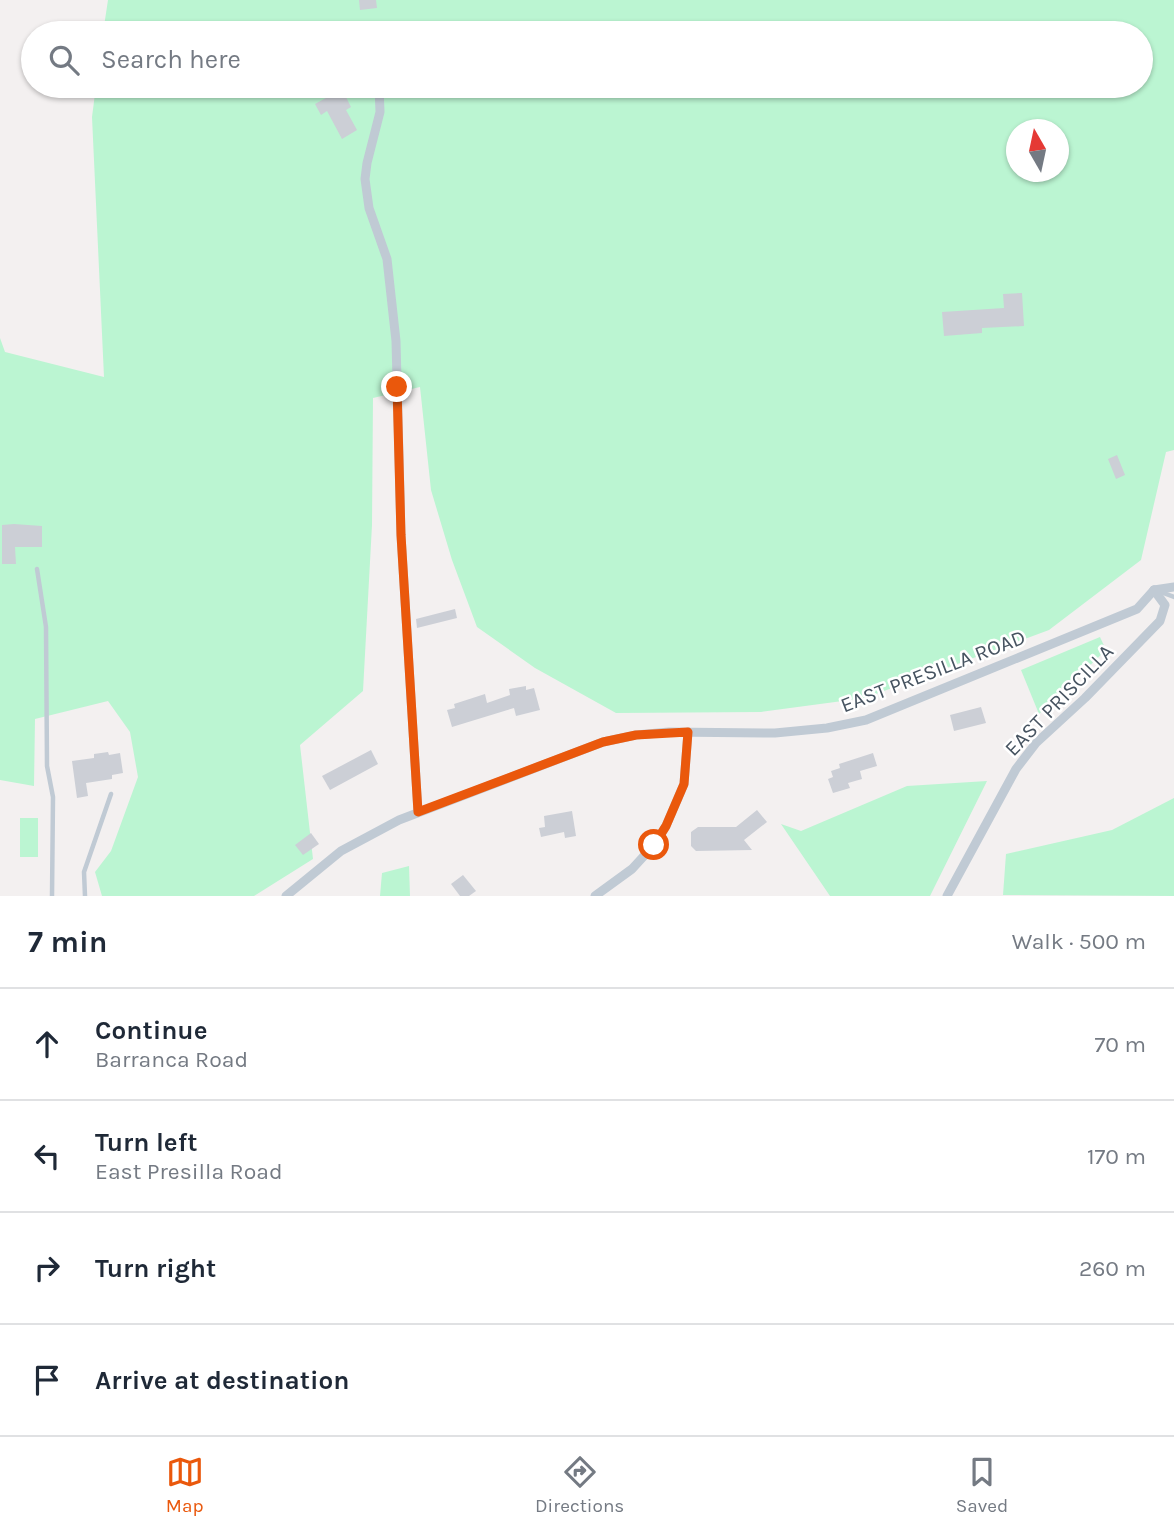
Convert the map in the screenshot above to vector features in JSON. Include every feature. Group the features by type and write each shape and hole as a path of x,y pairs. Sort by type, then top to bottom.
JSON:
{"street":[{"path":"379,98 380,112 365,179 369,208 387,259 396,341 401,535 418,812"},
{"path":"1154,590 1174,587"},
{"name":"EAST PRESILLA ROAD","path":"286,896 341,851 418,812 603,742 636,735 688,732 775,733 827,728 866,720 1137,609 1154,590"},
{"name":"EAST PRISCILLA","path":"947,896 1016,769 1036,743 1085,698 1160,621 1165,605 1154,590"},
{"path":"595,896 632,869 654,845 666,826 684,784 688,732"}],"lane":[{"path":"37,569 46,627 47,766 53,797 52,896"},
{"path":"1154,590 1174,597"},
{"path":"85,896 84,872 111,794"}],"green space":[{"path":"108,0 1174,0 1174,450 1166,452 1141,560 1049,630 865,698 761,712 616,713 535,668 477,627 452,560 431,490 420,387 373,398 372,525 363,691 300,745 313,859 254,896 102,896 95,872 111,851 138,777 130,732 108,701 35,719 34,786 0,780 0,338 5,352 104,377 92,117 94,98 1153,98 1153,21 105,21"},
{"path":"1100,637 1106,650 1039,714 1021,670"},
{"path":"987,781 930,896 830,896 781,824 801,831 907,786"},
{"path":"1174,798 1174,896 1003,895 1006,854 1112,830"},
{"path":"20,818 38,818 38,857 20,857"},
{"path":"409,866 410,896 380,896 382,873"}],"building":[{"path":"359,0 376,0 377,8 360,10"},
{"path":"326,98 346,98 351,107 346,110 357,130 342,139 327,111 321,115 315,104"},
{"path":"1022,293 1024,326 982,328 982,333 944,336 942,312 1004,308 1003,294"},
{"path":"1117,455 1125,475 1116,479 1108,459"},
{"path":"2,525 42,526 42,547 15,547 16,564 2,564"},
{"path":"455,609 457,618 417,628 416,619"},
{"path":"526,686 526,690 534,688 540,710 516,716 514,708 452,727 447,710 455,708 454,704 485,694 487,703 510,695 509,689"},
{"path":"981,707 986,723 954,731 950,715"},
{"path":"371,750 378,764 330,790 322,776"},
{"path":"108,752 109,755 120,753 123,773 112,775 112,779 86,783 88,796 77,798 72,761 94,758 94,754"},
{"path":"873,753 877,766 860,771 862,779 848,783 850,788 833,793 828,779 833,777 831,771 840,768 839,764"},
{"path":"757,810 767,822 744,840 752,850 696,851 691,846 691,832 698,827 736,827"},
{"path":"572,811 576,836 565,838 564,832 541,837 539,828 545,827 544,816"},
{"path":"311,833 319,844 303,855 295,845"},
{"path":"463,875 476,891 469,896 460,896 451,884"}],"route":[{"path":"397,387 401,535 418,812 603,742 636,735 688,732 684,784 666,826 654,845"}]}
